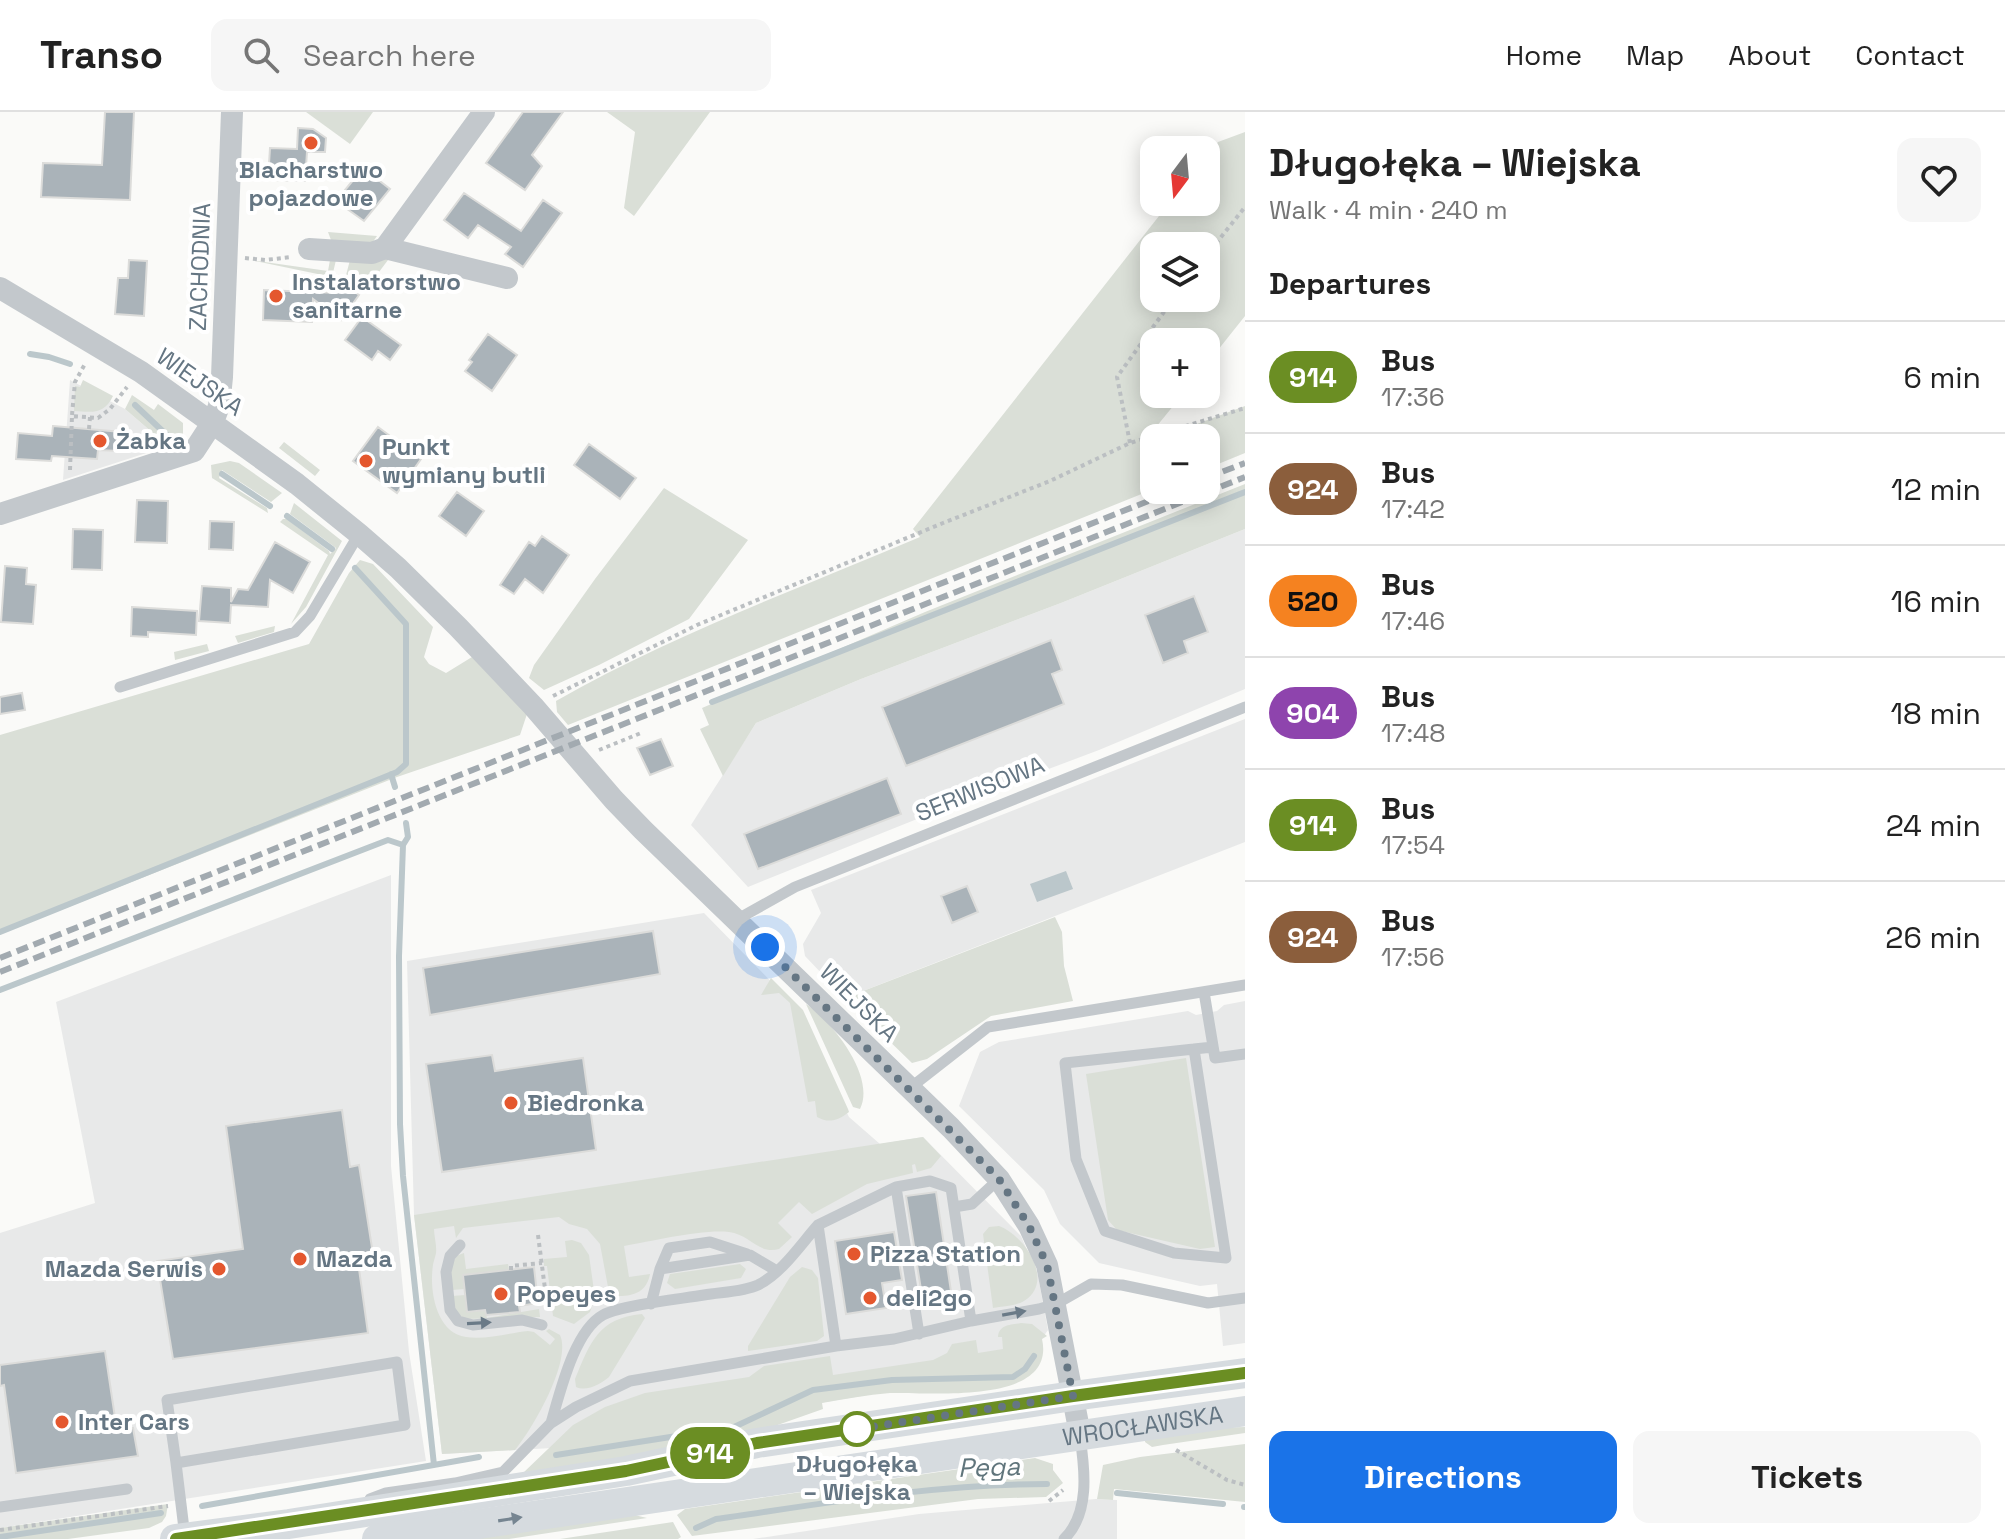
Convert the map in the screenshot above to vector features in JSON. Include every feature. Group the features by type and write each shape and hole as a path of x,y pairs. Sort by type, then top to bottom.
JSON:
{"main road":[{"name":"WROCŁAWSKA","path":"180,1538 626,1471 757,1443 1245,1373"},
{"name":"WROCŁAWSKA","path":"377,1539 1245,1411"}],"street":[{"name":"ZACHODNIA","path":"213,422 219,406 222,377 232,112"},
{"path":"309,249 372,253 385,248 484,112"},
{"path":"385,248 507,278"},
{"name":"WIEJSKA","path":"0,288 96,344 213,422 359,534 398,568 533,706 614,800 910,1088 999,1179 1029,1226 1047,1265 1080,1434"},
{"path":"0,514 194,451 213,422"}],"lane":[{"path":"120,687 295,632 310,616 359,534"},
{"name":"SERWISOWA","path":"736,920 795,887 1245,707"},
{"path":"910,1088 988,1027 1245,985"},
{"path":"1204,992 1215,1058 1245,1054"},
{"path":"1194,1049 1226,1258 1174,1253 1105,1231 1076,1159 1065,1063 1194,1049 1213,1047"},
{"path":"954,1207 972,1204 999,1179"},
{"path":"551,1423 559,1394 585,1332 605,1314 757,1285 777,1271 818,1225 896,1187 930,1181 951,1188 971,1321"},
{"path":"896,1187 919,1334"},
{"path":"818,1225 836,1346"},
{"path":"651,1304 669,1248 710,1242 750,1255 777,1271"},
{"path":"460,1245 450,1256 446,1272 450,1310 458,1321 473,1325 545,1320"},
{"path":"660,1269 750,1255"},
{"path":"316,1518 386,1493 503,1472 551,1423 576,1407 643,1377 919,1334 1056,1304 1091,1284 1122,1285 1208,1303 1245,1298"},
{"path":"176,1463 405,1425 397,1362 167,1400 181,1506 180,1538"},
{"path":"1064,1539 1080,1515 1085,1476 1080,1434"},
{"path":"0,1507 127,1489"}],"path":[{"path":"1220,238 1245,207"},
{"path":"243,258 277,260 309,249"},
{"path":"1130,443 1117,377 1164,312"},
{"path":"69,492 75,382 89,357"},
{"path":"72,416 98,418 110,409 132,382"},
{"path":"533,706 697,625 1050,481 1130,443 1245,408"},
{"path":"89,429 90,417"},
{"path":"578,758 641,733"},
{"path":"538,1235 545,1320"},
{"path":"511,1270 511,1266 542,1263"},
{"path":"1176,1450 1227,1480 1245,1485"},
{"path":"1049,1501 1063,1490"},
{"path":"0,1530 181,1506"}],"shaded area":[{"path":"306,112 373,112 350,144"},
{"path":"607,112 710,112 634,216 624,208 635,132"},
{"path":"1245,132 1245,316 1220,347 1220,328 1140,328 1140,408 1172,408 1159,424 1140,424 1140,495 568,725 557,712 556,701 645,655 920,537 913,529 1140,240 1140,312 1220,312 1220,232 1146,232 1159,216 1220,216 1220,141"},
{"path":"328,232 377,236 370,246 331,240"},
{"path":"391,256 370,284 345,279 350,260"},
{"path":"251,260 328,271 330,260 336,260 332,277"},
{"path":"70,380 125,409 168,446 63,480"},
{"path":"83,380 113,396 106,406 97,411 74,411 75,386 80,387"},
{"path":"132,395 154,410 158,404 183,423 183,436 174,446 168,446 125,409"},
{"path":"1245,406 1245,453 1220,463 1220,424 1197,424"},
{"path":"284,442 320,470 315,476 279,448"},
{"path":"230,461 239,463 282,493 271,502 222,470 219,478 267,508 268,513 212,478 211,465"},
{"path":"1245,484 1245,529 756,723 723,776 700,729 709,725 702,708 925,612 1195,504 1220,504 1220,494"},
{"path":"664,488 748,540 689,619 544,690 529,678 534,665"},
{"path":"294,503 342,541 306,607 291,624 328,555 280,522 287,519 330,554 336,548 290,514"},
{"path":"1245,529 1245,689 1099,750 748,887 691,825 756,723"},
{"path":"360,560 373,564 433,627 424,657 429,664 446,673 472,657 527,714 520,735 397,777 0,934 0,735 309,644 349,573"},
{"path":"275,626 274,632 238,643 235,636"},
{"path":"207,644 209,651 175,660 174,652"},
{"path":"1245,719 1245,842 845,998 805,956 803,944 821,913 811,890"},
{"path":"1066,871 1073,889 1037,902 1030,884"},
{"path":"391,875 391,1166 409,1352 426,1461 0,1528 0,1233 95,1203 56,1002"},
{"path":"704,913 792,1003 849,1117 880,1144 923,1137 1021,1236 1038,1276 1048,1330 1021,1369 552,1448 442,1454 414,1215 407,961"},
{"path":"1055,917 1062,932 1064,966 1073,1001 991,1016 927,1059 912,1063 845,998"},
{"path":"771,978 803,1010 848,1109 849,1112 841,1117 830,1121 821,1119 817,1117 815,1101 808,1102 790,1003 779,993 761,995"},
{"path":"1245,1001 1245,1343 1223,1346 1217,1284 1200,1286 1099,1263 1060,1224 1044,1190 959,1106 980,1052 999,1042 1188,1011 1196,1015"},
{"path":"806,1004 839,1037 857,1066 863,1096 860,1109 853,1107"},
{"path":"1186,1058 1215,1247 1200,1249 1117,1230 1108,1220 1086,1074"},
{"path":"923,1137 941,1156 931,1168 917,1172 915,1164 912,1165 913,1173 867,1184 812,1214 799,1202 778,1223 792,1237 779,1249 760,1247 729,1232 692,1234 624,1246 629,1277 650,1274 643,1288 630,1295 619,1296 608,1287 600,1244 587,1229 569,1224 559,1217 463,1228 456,1238 454,1226 434,1229 436,1250 432,1286 437,1309 448,1328 456,1334 473,1338 534,1332 550,1345 555,1339 546,1331 549,1329 560,1335 562,1347 561,1361 549,1394 515,1450 442,1454 414,1215"},
{"path":"999,1226 1009,1231 1026,1248 1037,1271 1037,1282 1024,1301 993,1308 983,1234 989,1227"},
{"path":"565,1241 581,1243 589,1255 595,1298 590,1312 574,1324 553,1316 547,1266 544,1266 544,1259 567,1257"},
{"path":"464,1253 466,1269 508,1264 509,1270 463,1275 464,1289 452,1290 449,1271 456,1256"},
{"path":"740,1264 746,1269 741,1278 675,1289 667,1283 670,1274"},
{"path":"802,1267 812,1270 818,1278 824,1336 817,1341 748,1351 748,1346 790,1277"},
{"path":"465,1295 467,1311 485,1310 487,1318 539,1309 540,1317 464,1319 455,1310 452,1296"},
{"path":"642,1314 645,1318 609,1377 589,1388 576,1387 575,1379 598,1334 615,1321"},
{"path":"1021,1323 1032,1324 1047,1336 1042,1339 1041,1361 1030,1376 1011,1385 986,1391 890,1393 822,1403 823,1409 772,1427 653,1455 523,1473 573,1425 605,1407 645,1393 749,1377 764,1366 830,1356 833,1375 933,1360 947,1353 952,1344 976,1340 978,1353 1003,1349 1002,1337 998,1337 1001,1330"},
{"path":"1245,1427 1245,1433 1152,1447 1145,1442 1211,1428"},
{"path":"1245,1444 1245,1502 1114,1489 1113,1500 1097,1499 1103,1465 1140,1457"},
{"path":"1035,1458 1053,1464 1053,1470 1063,1483 1046,1497 978,1499 692,1536 677,1515 685,1509"},
{"path":"1096,1499 1117,1500 1117,1539 753,1539 919,1514"},
{"path":"168,1504 162,1522 149,1528 68,1539 0,1539 0,1528"},
{"path":"626,1513 647,1518 509,1539 455,1539"},
{"path":"673,1522 681,1537 678,1539 560,1539"}],"building":[{"path":"105,112 134,112 130,200 41,197 43,163 102,165"},
{"path":"523,112 563,112 532,155 542,166 525,190 486,163"},
{"path":"298,128 313,129 326,138 325,152 307,152 305,181 268,180 270,148 297,149"},
{"path":"363,168 390,189 364,221 336,201"},
{"path":"464,193 521,231 543,200 562,213 523,267 505,254 511,247 478,225 468,238 444,220"},
{"path":"129,260 147,261 144,316 115,314 118,278 128,278"},
{"path":"344,284 359,295 341,320 313,299 312,322 263,320 264,290 337,293"},
{"path":"362,317 401,345 390,360 378,351 372,360 345,340"},
{"path":"488,334 517,355 492,391 465,371 472,362 469,360"},
{"path":"53,426 122,432 120,451 98,450 97,459 52,456 51,461 16,459 18,433 52,436"},
{"path":"378,427 421,459 397,493 353,461"},
{"path":"589,444 636,478 620,499 574,465"},
{"path":"457,492 484,511 466,536 439,516"},
{"path":"137,500 168,501 167,543 135,542"},
{"path":"210,521 234,522 233,550 209,549"},
{"path":"73,529 103,530 102,570 72,569"},
{"path":"542,536 569,555 543,593 525,579 514,594 500,585 529,542 535,546"},
{"path":"275,542 310,562 293,593 270,580 268,607 231,605 230,623 199,621 202,586 231,588 231,602 238,589 248,590"},
{"path":"5,566 27,568 26,584 36,585 33,624 1,622"},
{"path":"1194,596 1208,632 1184,641 1188,653 1163,663 1145,615"},
{"path":"132,607 197,611 196,635 148,632 148,637 131,636"},
{"path":"1051,640 1062,670 1052,674 1064,704 906,766 882,707"},
{"path":"22,693 25,710 0,714 0,697"},
{"path":"661,739 673,766 650,775 637,748"},
{"path":"887,778 901,814 758,869 744,834"},
{"path":"967,886 978,912 952,923 941,896"},
{"path":"653,931 660,974 430,1015 423,968"},
{"name":"Biedronka","path":"492,1055 495,1071 583,1058 596,1150 442,1172 426,1064"},
{"path":"342,1110 350,1167 359,1165 375,1267 359,1269 368,1333 173,1359 157,1261 243,1249 226,1126"},
{"path":"936,1192 952,1298 923,1302 906,1196"},
{"path":"894,1232 902,1280 882,1283 886,1308 846,1314 835,1241"},
{"name":"Popeyes","path":"534,1267 538,1303 519,1306 520,1312 486,1315 485,1310 467,1312 463,1275"},
{"name":"Inter Cars","path":"105,1351 117,1431 133,1428 138,1456 16,1473 4,1385 0,1386 0,1365"}],"waterway":[{"path":"30,354 70,364"},
{"path":"135,405 171,439"},
{"path":"222,474 270,506"},
{"path":"712,702 1245,492"},
{"path":"287,516 332,549"},
{"path":"0,932 397,772 406,764 406,624 355,568"},
{"path":"391,774 395,787"},
{"path":"406,823 408,837 403,845 399,956 400,1124 434,1465"},
{"path":"0,990 388,840 403,845"},
{"path":"556,1455 734,1427 813,1390 892,1380 1013,1377 1025,1369 1034,1356"},
{"path":"202,1506 479,1457"},
{"name":"Pęga","path":"696,1528 716,1519 881,1496 964,1487 1047,1484"},
{"name":"Pęga","path":"1117,1493 1223,1504"},
{"path":"0,1537 161,1513"}],"railway":[{"path":"1220,473 1245,463"},
{"path":"0,972 1245,477"},
{"path":"0,958 1141,504"}],"bus line":[{"name":"914","path":"176,1539 626,1471 757,1443 1245,1373"}],"place":[{"name":"Blacharstwo pojazdowe","path":"311,143"},
{"name":"Instalatorstwo sanitarne","path":"276,296"},
{"name":"Żabka","path":"100,441"},
{"name":"Punkt wymiany butli","path":"366,461"},
{"name":"Biedronka","path":"511,1103"},
{"name":"Pizza Station","path":"854,1254"},
{"name":"Mazda","path":"300,1259"},
{"name":"Mazda Serwis","path":"219,1269"},
{"name":"Popeyes","path":"501,1294"},
{"name":"deli2go","path":"870,1298"},
{"name":"Inter Cars","path":"62,1422"},
{"name":"Długołęka – Wiejska","path":"857,1429"}],"route":[{"path":"765,947 951,1128 999,1179 1029,1226 1047,1265 1056,1304 1073,1396 857,1429"}]}
